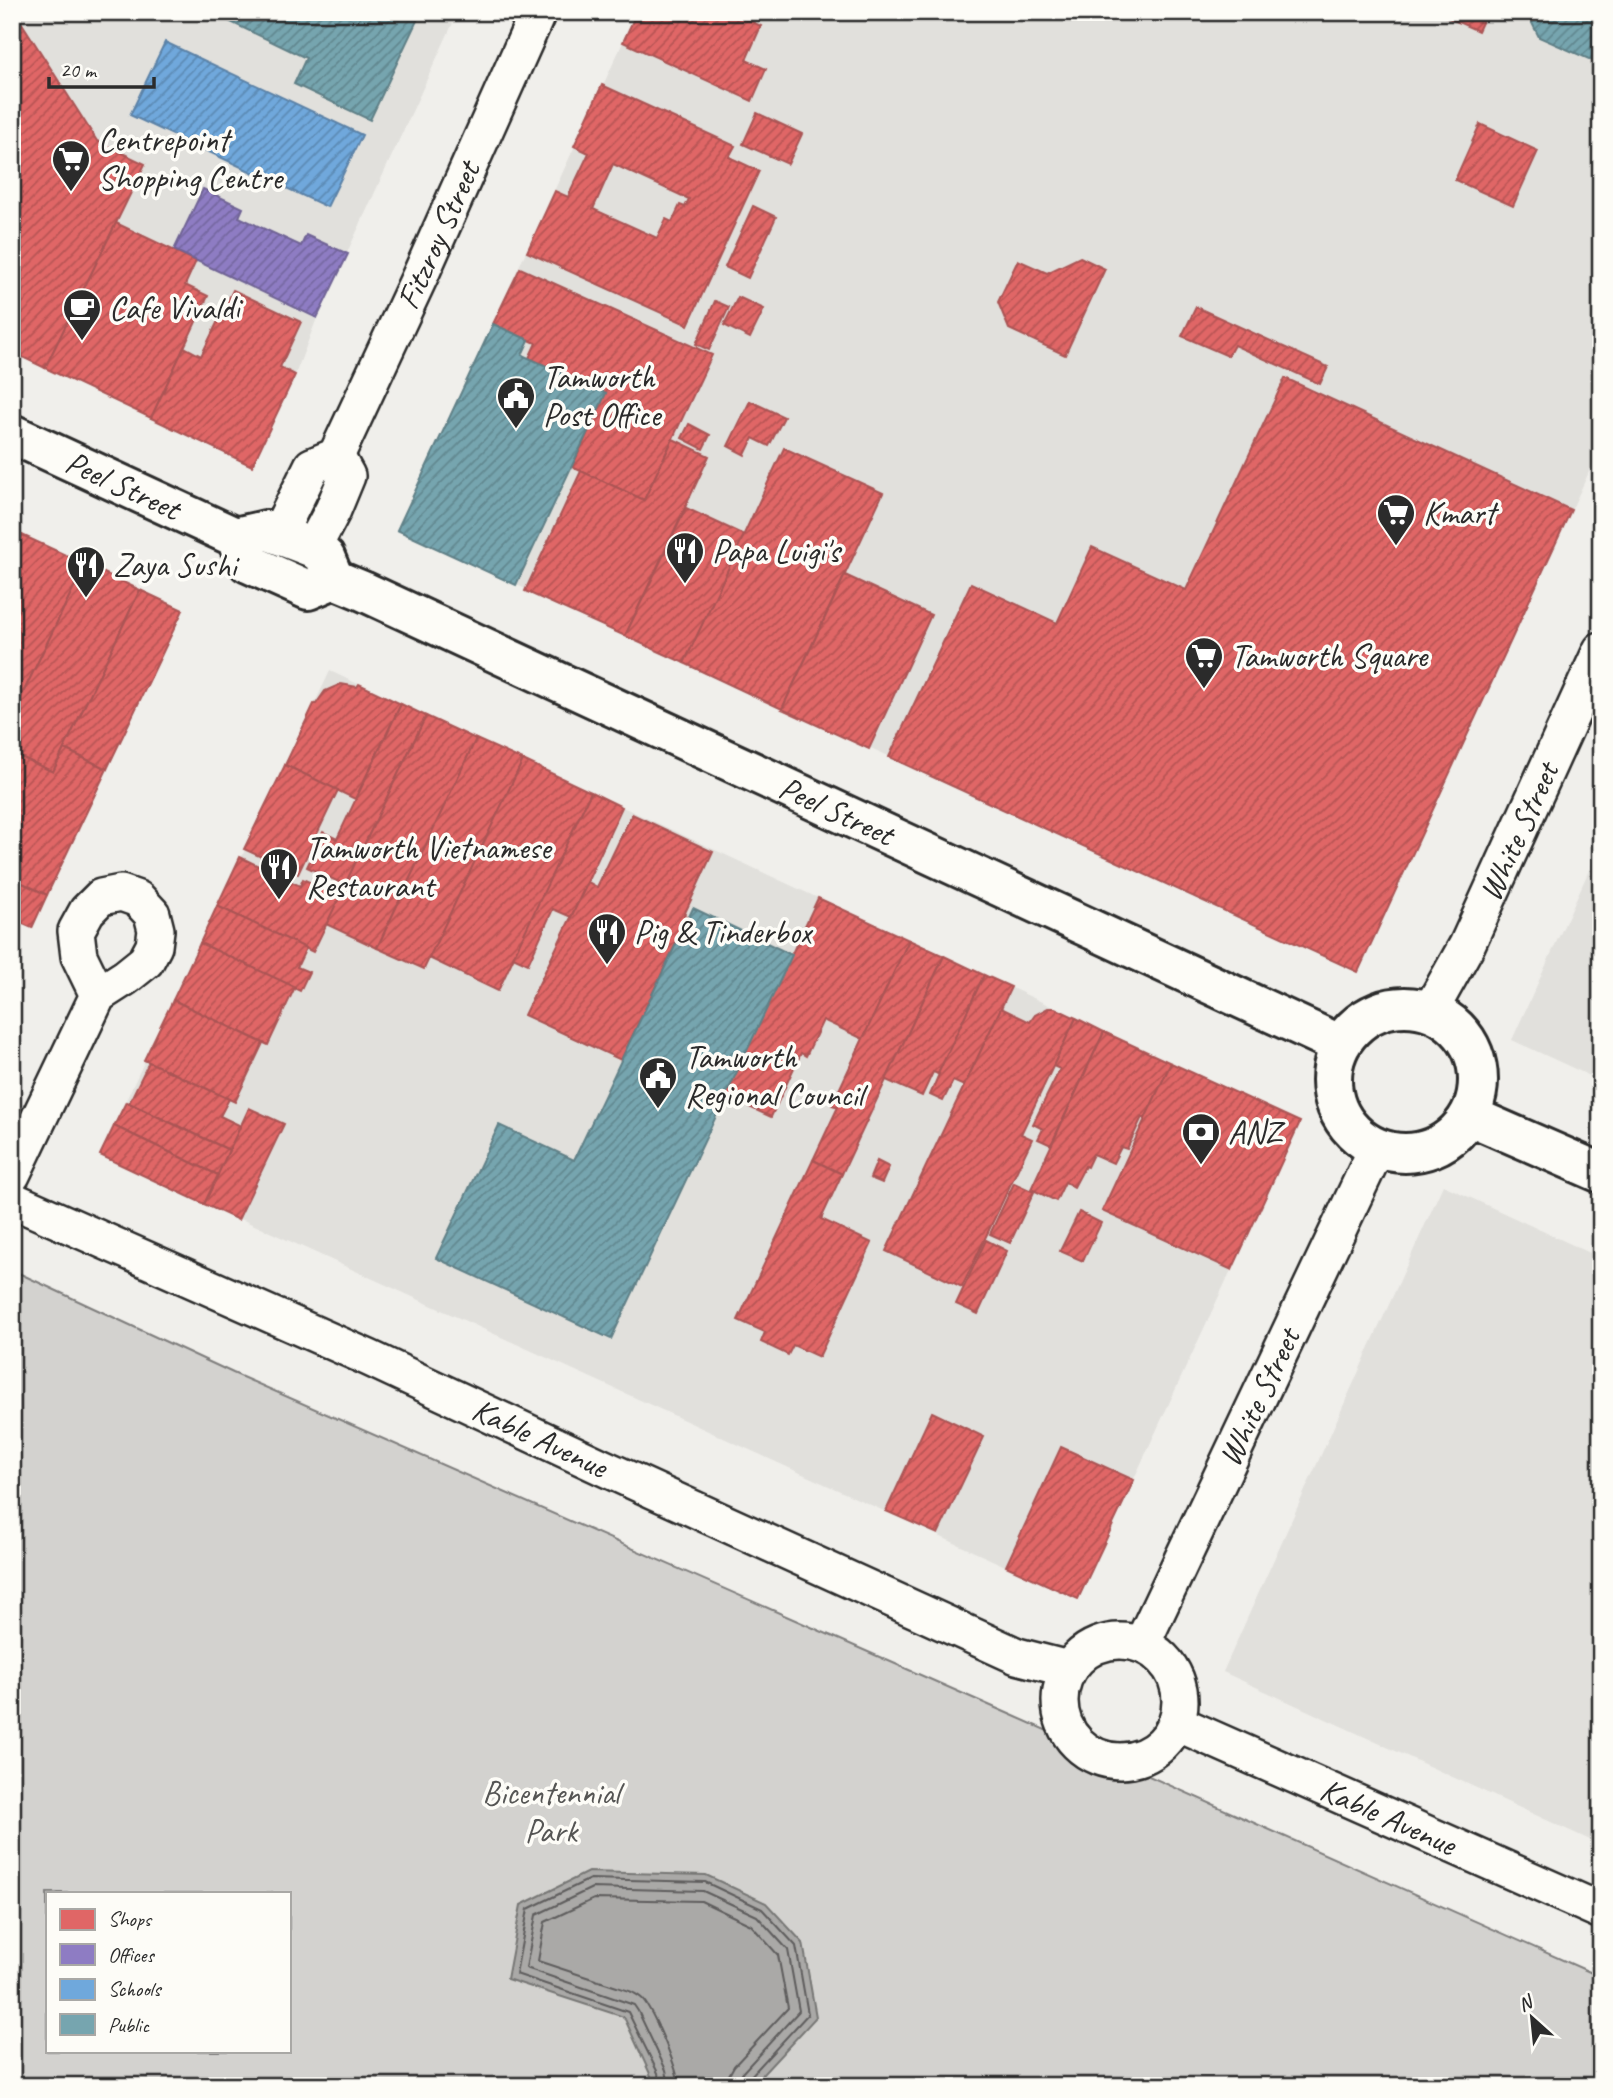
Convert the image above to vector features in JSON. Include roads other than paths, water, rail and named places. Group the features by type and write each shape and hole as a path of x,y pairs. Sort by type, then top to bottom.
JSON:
{"main road":[{"name":"Peel Street","path":"12,434 235,537"},
{"path":"266,530 313,548 325,557 334,579 308,590 248,563 235,537 266,530"},
{"name":"Peel Street","path":"334,579 1339,1044"},
{"path":"1405,1007 1430,1011 1447,1020 1465,1037 1477,1063 1478,1089 1470,1116 1453,1136 1433,1148 1407,1153 1376,1150 1352,1130 1339,1111 1333,1087 1332,1066 1339,1044 1357,1024 1380,1012 1405,1007"},
{"path":"1470,1116 1601,1173"}],"street":[{"name":"Fitzroy Street","path":"336,456 538,12"},
{"path":"278,535 312,466 336,456 347,476 313,548"},
{"name":"White Street","path":"1430,1011 1467,945 1601,650"},
{"path":"12,1175 98,995"},
{"name":"White Street","path":"1142,1644 1376,1150"},
{"name":"Kable Avenue","path":"12,1200 369,1358 1017,1656 1068,1669"},
{"path":"1122,1640 1142,1644 1158,1654 1175,1676 1181,1704 1177,1723 1167,1740 1152,1753 1134,1760 1113,1761 1093,1756 1076,1743 1064,1726 1060,1697 1068,1669 1083,1653 1101,1644 1122,1640"},
{"name":"Kable Avenue","path":"1177,1723 1601,1911"}],"water":[{"path":"588,1872 706,1875 766,1903 803,1943 816,2017 752,2086 653,2086 624,2017 507,1979 521,1905"}],"place":[{"name":"Centrepoint Shopping Centre","path":"71,193"},
{"name":"Cafe Vivaldi","path":"82,342"},
{"name":"Tamworth Post Office","path":"516,430"},
{"name":"Kmart","path":"1396,547"},
{"name":"Papa Luigi's","path":"685,585"},
{"name":"Zaya Sushi","path":"86,599"},
{"name":"Tamworth Square","path":"1204,690"},
{"name":"Tamworth Vietnamese Restaurant","path":"279,901"},
{"name":"Pig & Tinderbox","path":"607,966"},
{"name":"Tamworth Regional Council","path":"658,1110"},
{"name":"ANZ","path":"1201,1166"}],"park label":[{"name":"Bicentennial Park","path":"551,1812"}]}
